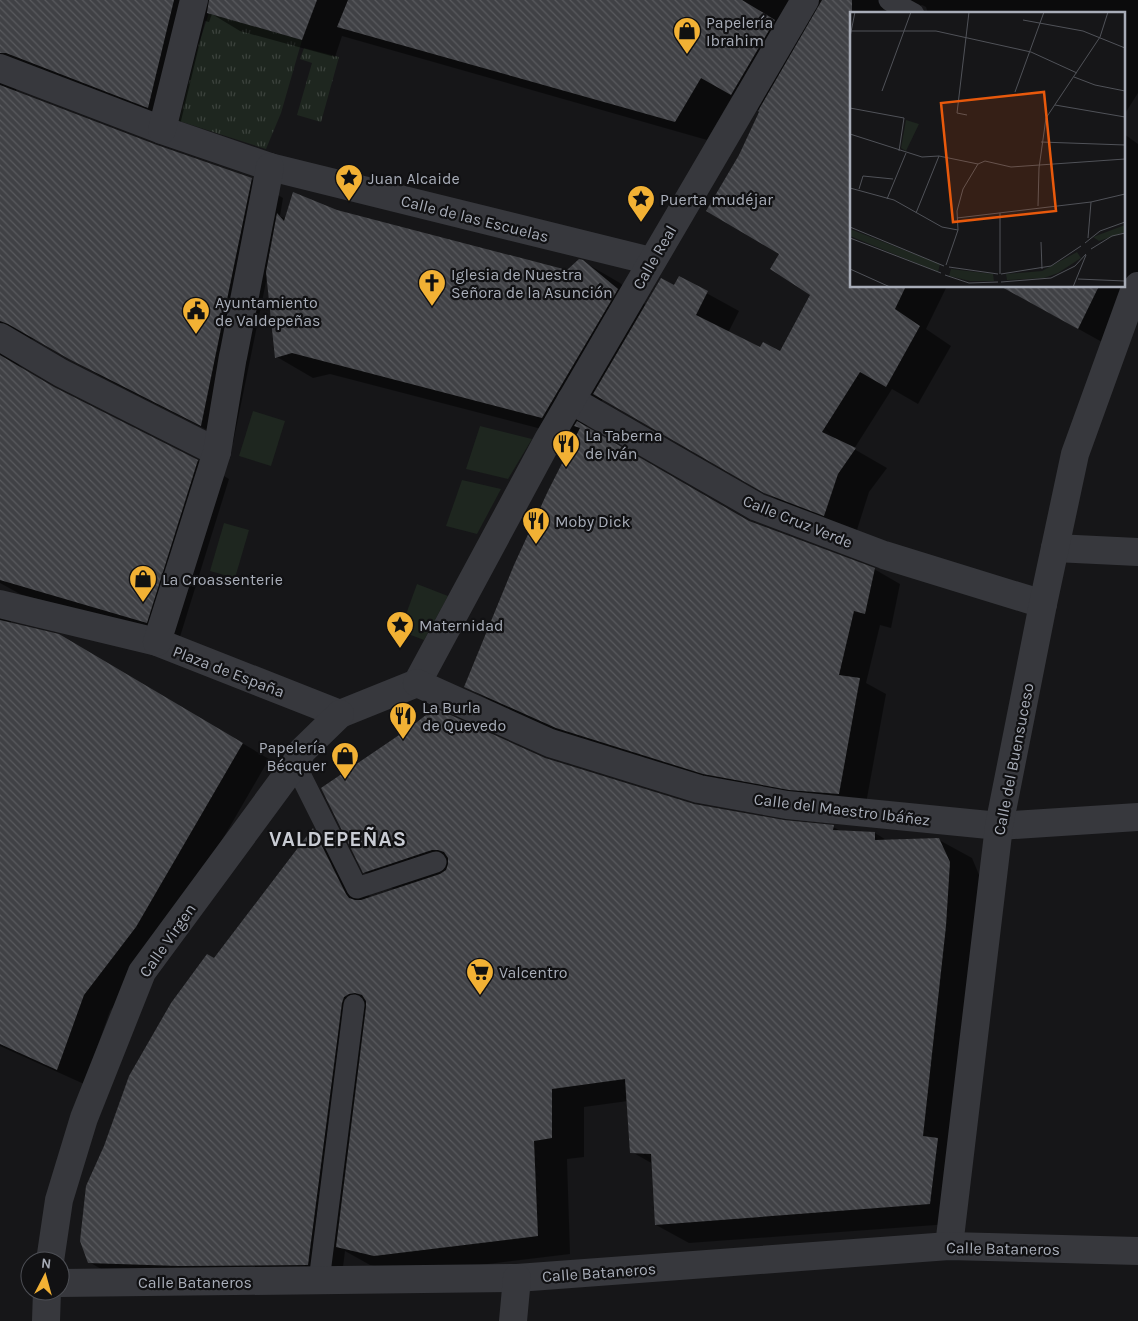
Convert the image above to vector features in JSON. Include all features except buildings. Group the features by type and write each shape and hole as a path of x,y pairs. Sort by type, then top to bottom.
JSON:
{"street":[{"path":"0,68 162,130 194,0"},
{"name":"Calle Real","path":"417,683 570,400 805,0"},
{"name":"Calle de las Escuelas","path":"162,130 270,167 651,262"},
{"name":"Plaza de España","path":"270,167 234,348 217,452 157,642 340,714"},
{"name":"Calle del Buensuceso","path":"949,1246 999,826 1042,604 1075,454 1134,291 1138,286"},
{"path":"0,337 62,373 217,452"},
{"name":"Calle Cruz Verde","path":"570,400 757,508 884,555 1042,604"},
{"path":"1055,548 1138,552"},
{"path":"0,604 157,642"},
{"path":"340,714 417,683"},
{"name":"Calle del Maestro Ibáñez","path":"417,683 550,744 699,789 787,806 999,826 1138,817"},
{"name":"Calle Virgen","path":"51,1251 58,1200 84,1118 142,972 302,751 340,714"},
{"name":"Calle Bataneros","path":"70,1283 517,1278 949,1246 1138,1251"},
{"path":"513,1321 517,1278"},
{"path":"46,1301 46,1321"}],"lane":[{"path":"889,0 910,12"},
{"path":"294,764 356,888 436,862"},
{"path":"319,1281 354,1005"}],"green space":[{"path":"209,13 302,40 281,113 266,149 179,121 198,46"},
{"path":"304,48 339,57 321,122 297,115 312,63 300,59"},
{"path":"253,411 285,421 271,466 239,456"},
{"path":"480,426 532,439 508,479 466,469"},
{"path":"462,480 501,489 477,534 446,526"},
{"path":"224,523 249,530 235,578 210,571"},
{"path":"417,584 448,596 424,640 400,631"}],"place":[{"name":"Papelería Ibrahim","path":"687,55"},
{"name":"Juan Alcaide","path":"349,202"},
{"name":"Puerta mudéjar","path":"641,223"},
{"name":"Iglesia de Nuestra Señora de la Asunción","path":"432,307"},
{"name":"Ayuntamiento de Valdepeñas","path":"196,335"},
{"name":"La Taberna de Iván","path":"566,468"},
{"name":"Moby Dick","path":"536,545"},
{"name":"La Croassenterie","path":"143,603"},
{"name":"Maternidad","path":"400,649"},
{"name":"La Burla de Quevedo","path":"403,740"},
{"name":"Papelería Bécquer","path":"345,780"},
{"name":"Valcentro","path":"480,996"}],"district":[{"name":"VALDEPEÑAS","path":"338,839"}]}
